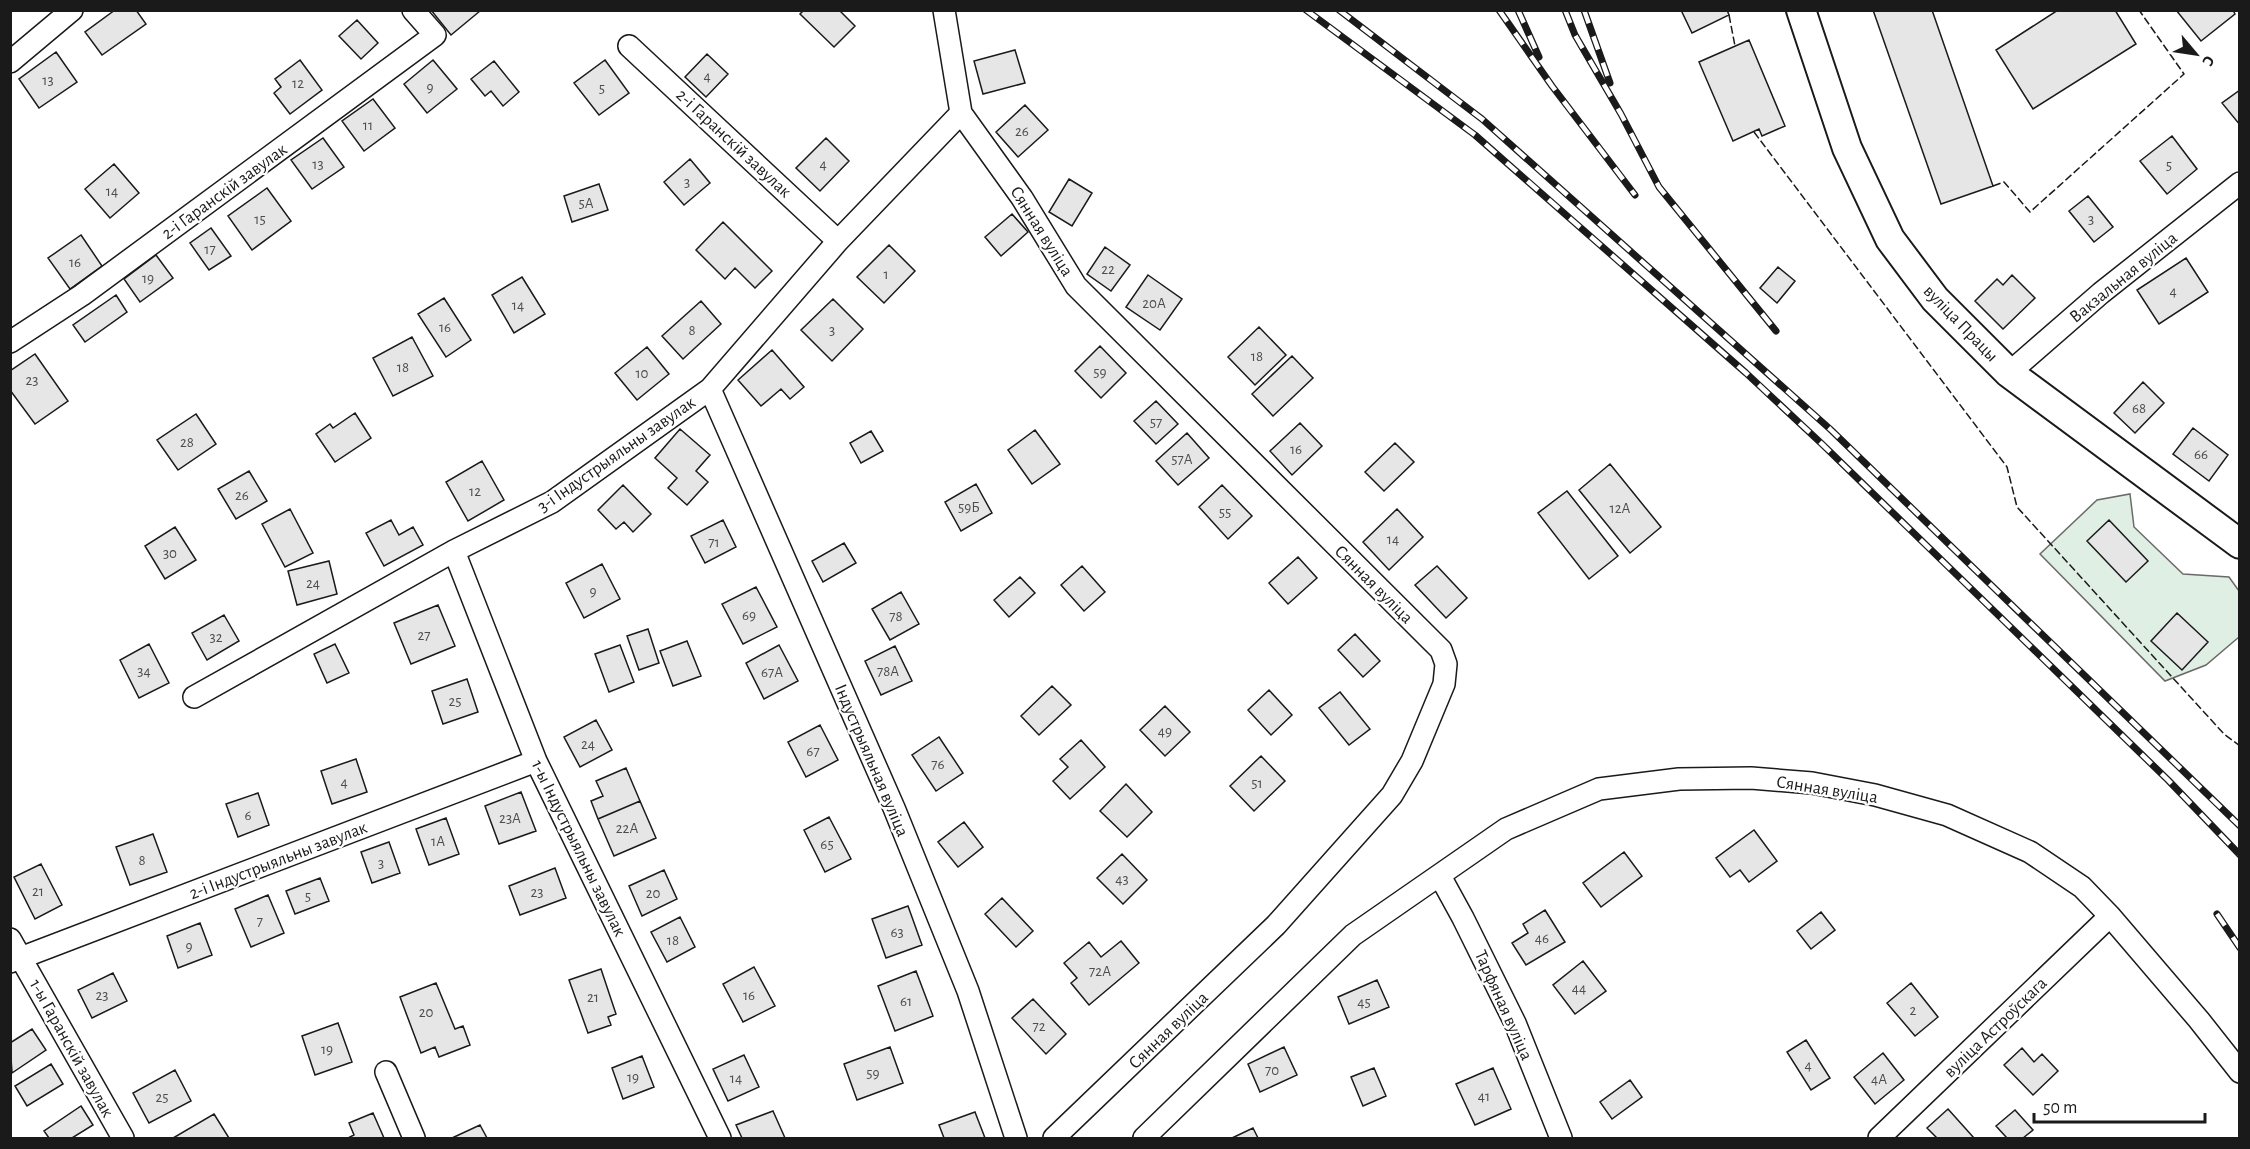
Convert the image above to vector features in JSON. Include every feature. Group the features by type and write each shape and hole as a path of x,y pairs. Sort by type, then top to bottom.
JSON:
{"main road":[{"name":"вуліца Працы","path":"1801,10 1846,148 1890,239 1935,299 2009,373 2240,544"}],"street":[{"path":"10,62 72,10"},
{"name":"2-і Гаранскій завулак","path":"10,342 82,296 435,35 412,10"},
{"name":"Сянная вуліца","path":"944,10 961,113 1023,198 1076,286 1441,650 1446,664 1444,684 1412,761 1392,795 1276,926 1054,1138"},
{"name":"2-і Гаранскій завулак","path":"629,46 838,241"},
{"name":"3-і Індустрыяльны завулак","path":"194,697 454,551 552,502 710,389 838,241 961,113"},
{"name":"Вакзальная вуліца","path":"2009,373 2101,293 2240,183"},
{"name":"Індустрыяльная вуліца","path":"710,389 894,808 968,991 1016,1138"},
{"name":"1-ы Індустрыяльны завулак","path":"454,551 536,761 720,1138"},
{"name":"2-і Індустрыяльны завулак","path":"16,960 536,761"},
{"name":"Сянная вуліца","path":"1144,1138 1353,935 1506,829 1599,789 1679,779 1751,778 1812,783 1875,795 1947,815 2030,852 2082,886 2199,1020 2240,1072"},
{"name":"Тарфяная вуліца","path":"1440,876 1464,918 1515,1023 1561,1138"},
{"name":"вуліца Астроўскага","path":"1879,1138 2110,916"},
{"name":"1-ы Гаранскій завулак","path":"10,939 16,960 123,1138"},
{"path":"386,1072 414,1138"}],"green space":[{"path":"2130,494 2134,527 2183,574 2229,577 2239,591 2239,637 2206,665 2165,681 2040,554 2097,500"}],"building":[{"path":"115,10 136,10 146,24 102,55 85,32"},
{"path":"431,10 480,10 480,11 451,35"},
{"path":"804,10 839,10 855,26 834,47 800,14"},
{"path":"1681,10 1727,10 1729,15 1692,33"},
{"path":"1873,10 1932,10 1993,186 1941,204"},
{"path":"2058,10 2115,10 2136,44 2033,109 1996,50"},
{"path":"2176,10 2233,10 2235,14 2201,41"},
{"path":"357,20 378,43 361,59 339,36"},
{"path":"1749,40 1785,126 1762,136 1759,129 1733,141 1699,62"},
{"path":"1015,50 1025,83 983,94 974,61"},
{"path":"56,52 77,82 39,108 19,79"},
{"path":"707,54 728,74 706,97 685,77"},
{"path":"300,60 322,90 290,114 274,93 281,87 275,79"},
{"path":"433,60 457,89 427,113 404,84"},
{"path":"605,60 629,93 599,115 574,83"},
{"path":"494,61 519,92 503,106 491,91 485,96 471,79"},
{"path":"2240,90 2240,125 2222,103"},
{"path":"373,99 395,128 364,151 342,121"},
{"path":"1025,105 1048,130 1018,157 996,132"},
{"path":"2172,136 2197,169 2167,194 2140,161"},
{"path":"323,138 344,167 312,189 291,160"},
{"path":"826,138 849,161 820,191 796,168"},
{"path":"690,159 710,183 684,205 664,182"},
{"path":"114,164 139,193 110,218 85,189"},
{"path":"1069,179 1092,193 1072,226 1049,212"},
{"path":"599,184 608,210 572,222 564,196"},
{"path":"267,188 291,221 252,250 228,216"},
{"path":"2088,196 2113,227 2094,242 2069,211"},
{"path":"1012,214 1028,232 1001,256 985,237"},
{"path":"723,222 772,271 755,288 735,268 725,279 696,250"},
{"path":"211,228 231,256 209,270 190,243"},
{"path":"81,235 102,266 70,289 48,258"},
{"path":"889,245 915,271 884,303 857,277"},
{"path":"1105,247 1130,265 1111,291 1087,274"},
{"path":"156,255 173,278 140,302 124,279"},
{"path":"2186,258 2208,292 2159,324 2137,290"},
{"path":"1778,267 1795,281 1777,303 1760,288"},
{"path":"1148,275 1182,299 1160,330 1126,307"},
{"path":"2012,275 2035,298 2003,329 1975,301 1997,279 2003,285"},
{"path":"522,277 545,314 514,333 492,295"},
{"path":"116,295 127,312 85,342 73,325"},
{"path":"444,298 471,340 446,357 418,314"},
{"path":"833,299 863,329 832,361 801,330"},
{"path":"701,301 721,324 683,359 662,336"},
{"path":"1259,327 1286,355 1255,385 1228,357"},
{"path":"412,337 433,376 393,396 373,358"},
{"path":"1100,346 1126,373 1101,398 1075,371"},
{"path":"647,347 669,374 637,400 615,373"},
{"path":"772,350 804,387 790,399 781,389 761,406 738,380"},
{"path":"35,354 68,401 35,424 10,390 10,371"},
{"path":"1292,356 1313,378 1273,416 1252,394"},
{"path":"2143,382 2164,403 2135,433 2114,413"},
{"path":"1156,401 1178,424 1156,444 1134,421"},
{"path":"355,413 371,438 335,462 316,434 330,424 333,428"},
{"path":"196,414 216,444 178,470 157,440"},
{"path":"1300,423 1322,446 1292,475 1270,451"},
{"path":"2193,428 2228,455 2209,481 2173,454"},
{"path":"680,429 710,455 696,471 708,482 687,505 668,488 677,478 655,458"},
{"path":"1035,430 1060,464 1032,484 1008,450"},
{"path":"871,431 883,451 861,463 850,443"},
{"path":"1187,433 1209,458 1178,485 1156,461"},
{"path":"1395,443 1414,462 1384,491 1365,472"},
{"path":"482,461 504,500 468,521 446,482"},
{"path":"1610,464 1661,527 1630,553 1579,490"},
{"path":"249,471 267,501 236,519 218,489"},
{"path":"976,484 992,513 961,531 945,502"},
{"path":"623,485 651,514 633,532 624,522 616,529 598,510"},
{"path":"1222,485 1252,516 1228,539 1199,507"},
{"path":"1567,491 1618,556 1589,579 1538,513"},
{"path":"290,509 313,553 285,567 262,524"},
{"path":"1397,509 1423,537 1389,570 1363,542"},
{"path":"391,520 399,535 413,527 423,545 384,566 366,533"},
{"path":"723,520 736,547 705,563 691,536"},
{"path":"2109,520 2148,561 2126,582 2087,541"},
{"path":"175,527 196,560 165,579 145,546"},
{"path":"844,543 856,563 823,582 812,561"},
{"path":"1298,557 1317,578 1288,604 1269,583"},
{"path":"329,561 337,594 297,605 288,571"},
{"path":"602,564 620,599 584,618 566,583"},
{"path":"1082,566 1105,592 1084,611 1061,585"},
{"path":"1437,566 1467,598 1446,618 1415,585"},
{"path":"1020,577 1035,593 1009,617 994,600"},
{"path":"756,587 777,627 743,644 722,604"},
{"path":"901,592 919,624 890,640 872,609"},
{"path":"438,605 455,646 411,664 394,623"},
{"path":"2177,613 2208,642 2182,670 2151,641"},
{"path":"224,615 239,641 207,660 192,633"},
{"path":"648,629 659,663 639,670 627,636"},
{"path":"1355,634 1380,661 1363,677 1338,650"},
{"path":"687,641 701,676 673,686 660,651"},
{"path":"149,644 169,683 139,698 120,660"},
{"path":"335,644 349,673 327,683 314,654"},
{"path":"620,645 634,682 609,692 595,654"},
{"path":"779,645 798,681 764,699 746,663"},
{"path":"895,646 912,681 881,695 865,661"},
{"path":"467,679 478,712 443,724 432,691"},
{"path":"1052,686 1071,705 1039,735 1021,716"},
{"path":"1269,690 1292,715 1271,735 1248,710"},
{"path":"1340,692 1370,729 1349,745 1319,708"},
{"path":"1165,706 1190,732 1165,756 1140,730"},
{"path":"596,720 612,750 580,767 564,737"},
{"path":"820,725 838,760 806,777 788,742"},
{"path":"939,737 963,773 936,791 912,755"},
{"path":"1081,740 1105,767 1070,799 1053,781 1068,767 1060,759"},
{"path":"1261,756 1285,781 1254,811 1230,786"},
{"path":"356,759 367,792 332,804 321,771"},
{"path":"626,768 640,801 598,819 591,801 603,796 596,781"},
{"path":"1126,784 1152,812 1127,837 1100,811"},
{"path":"521,792 536,831 499,844 485,806"},
{"path":"258,793 269,825 238,837 226,804"},
{"path":"640,801 656,838 614,856 598,819"},
{"path":"829,817 851,859 825,872 804,830"},
{"path":"446,818 459,854 429,865 416,829"},
{"path":"964,822 983,847 958,867 938,842"},
{"path":"1754,830 1777,861 1749,882 1740,870 1730,877 1716,858"},
{"path":"153,834 167,872 130,885 116,847"},
{"path":"389,842 400,873 372,883 361,852"},
{"path":"1624,852 1642,876 1601,907 1583,883"},
{"path":"1122,854 1147,880 1123,904 1097,878"},
{"path":"41,864 62,905 35,919 14,877"},
{"path":"555,868 566,898 520,915 509,886"},
{"path":"664,870 677,899 642,916 629,886"},
{"path":"320,878 329,901 295,914 286,891"},
{"path":"268,895 284,933 251,947 235,909"},
{"path":"1002,898 1033,931 1016,947 985,914"},
{"path":"908,906 922,945 886,958 872,919"},
{"path":"1545,910 1565,942 1526,965 1512,943 1528,933 1523,924"},
{"path":"1821,912 1835,930 1811,949 1797,931"},
{"path":"680,917 695,947 667,962 651,932"},
{"path":"200,923 212,955 178,968 167,936"},
{"path":"1121,941 1139,963 1089,1005 1071,983 1077,978 1064,963 1089,942 1101,957"},
{"path":"1583,961 1606,991 1575,1014 1553,985"},
{"path":"754,967 775,1006 743,1022 723,984"},
{"path":"601,969 616,1014 608,1017 611,1025 588,1033 569,980"},
{"path":"916,971 933,1016 895,1031 878,986"},
{"path":"113,973 127,1001 92,1018 78,990"},
{"path":"1377,980 1389,1007 1349,1024 1338,997"},
{"path":"436,983 455,1029 463,1026 470,1045 439,1057 435,1047 421,1053 400,997"},
{"path":"1911,983 1938,1017 1915,1036 1887,1003"},
{"path":"1033,999 1066,1034 1046,1054 1012,1018"},
{"path":"338,1023 352,1062 315,1075 302,1036"},
{"path":"32,1029 46,1050 12,1073 10,1043"},
{"path":"1806,1040 1830,1078 1811,1090 1787,1052"},
{"path":"890,1047 903,1083 857,1100 844,1064"},
{"path":"1284,1047 1297,1075 1260,1092 1248,1064"},
{"path":"2022,1048 2034,1062 2042,1054 2058,1071 2033,1095 2004,1065"},
{"path":"1883,1053 1904,1080 1875,1104 1854,1077"},
{"path":"744,1055 759,1087 728,1101 713,1069"},
{"path":"642,1056 654,1087 623,1099 612,1068"},
{"path":"51,1064 63,1084 27,1106 15,1086"},
{"path":"1374,1068 1386,1096 1363,1106 1351,1077"},
{"path":"1493,1068 1511,1109 1475,1125 1456,1084"},
{"path":"175,1070 191,1101 149,1123 133,1093"},
{"path":"1630,1080 1642,1097 1612,1119 1600,1102"},
{"path":"81,1106 93,1125 72,1138 49,1138 44,1131"},
{"path":"1948,1109 1974,1138 1937,1138 1927,1128"},
{"path":"2015,1110 2033,1130 2023,1138 2007,1138 1996,1126"},
{"path":"773,1111 785,1138 742,1138 736,1125"},
{"path":"975,1112 985,1138 944,1138 939,1125"},
{"path":"373,1113 384,1138 348,1138 354,1135 349,1123"},
{"path":"214,1114 229,1138 173,1138"},
{"path":"480,1125 487,1138 452,1138"},
{"path":"1253,1128 1258,1138 1232,1138"}],"railway":[{"path":"1306,10 1475,135 1746,373 2168,780 2240,855"},
{"path":"1339,10 1482,119 1830,429 2240,826"},
{"path":"1499,10 1552,86 1635,195"},
{"path":"1518,10 1539,57"},
{"path":"1565,10 1575,35 1621,114 1659,187 1776,331"},
{"path":"1584,10 1610,83"},
{"path":"2217,914 2240,948"}],"fence":[{"path":"1993,186 2004,182 2030,212 2184,74 2139,10"},
{"path":"1729,15 1735,46"},
{"path":"1754,132 2007,467 2017,507 2224,734 2240,746"}]}
